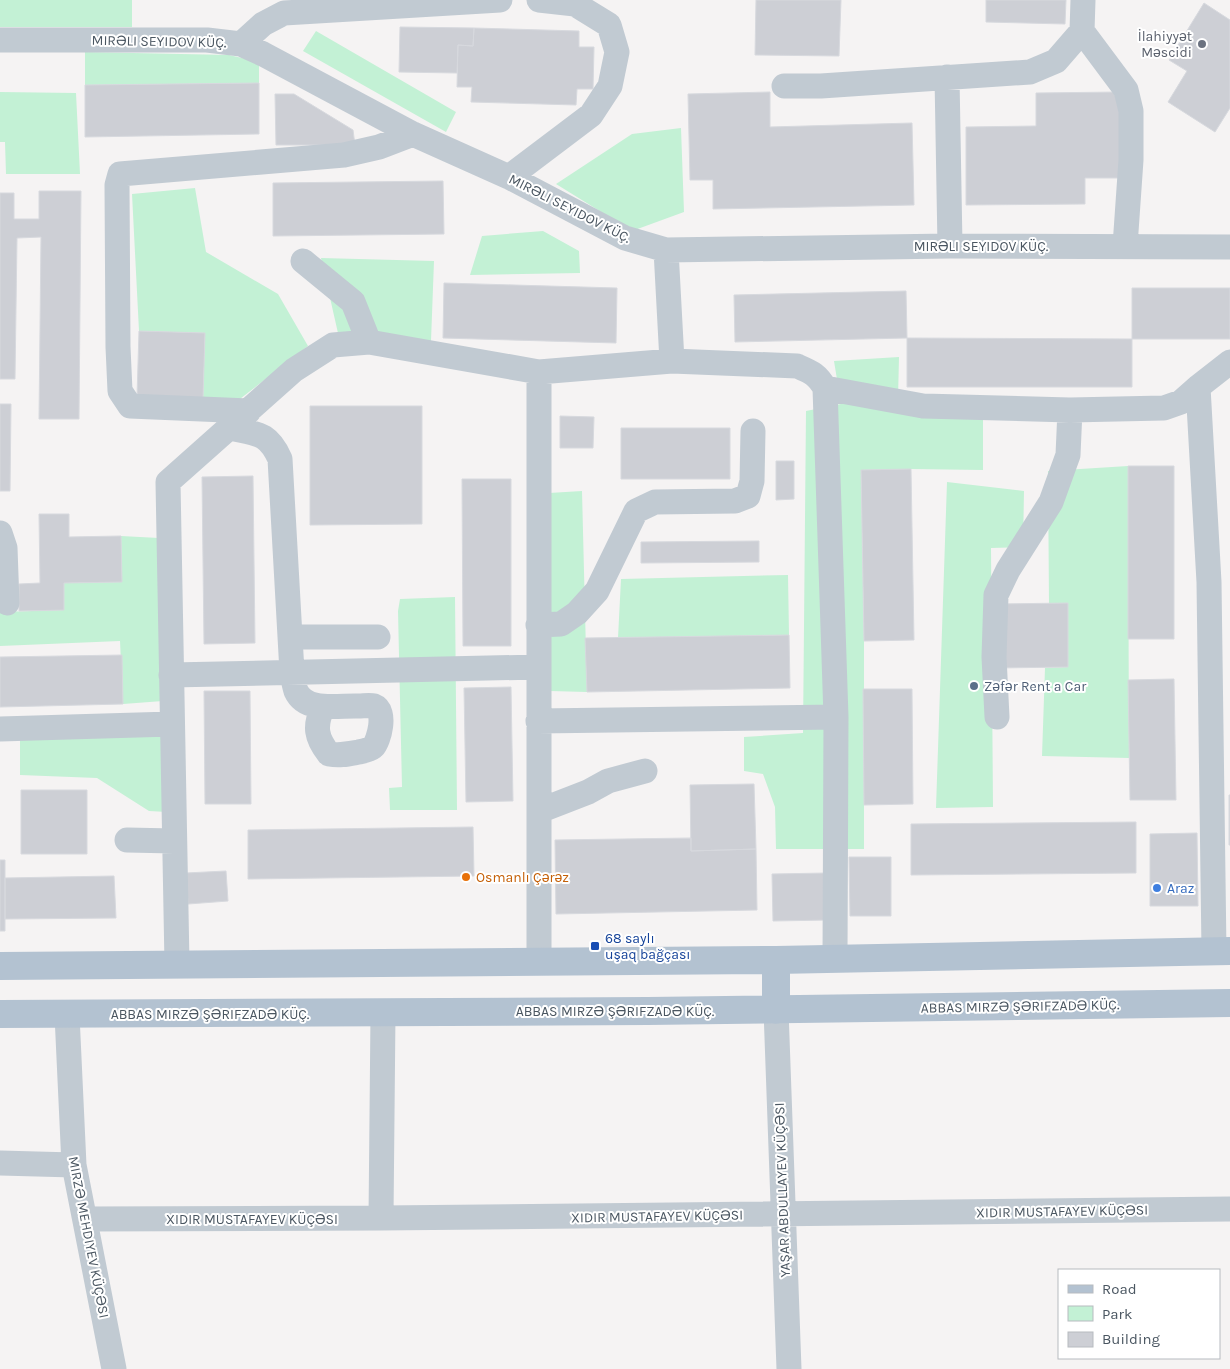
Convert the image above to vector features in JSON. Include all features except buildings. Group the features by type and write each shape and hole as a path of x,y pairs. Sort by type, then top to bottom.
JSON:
{"main road":[{"path":"0,966 776,960 1222,951"},
{"path":"776,960 776,1010"},
{"name":"ABBAS MIRZƏ ŞƏRIFZADƏ KÜÇ.","path":"0,1014 776,1010 1230,1003"}],"street":[{"path":"241,44 263,24 284,14 330,5 500,0"},
{"path":"509,177 591,115 610,86 617,52 609,25 575,4 539,0"},
{"path":"1083,0 1082,31 1126,90 1131,111 1131,160 1125,246"},
{"path":"784,86 821,86 1030,72 1056,60 1082,31"},
{"name":"MIRƏLI SEYIDOV KÜÇ.","path":"0,40 207,40 241,44 412,134 509,177 625,238 666,250 950,246 1230,247"},
{"path":"947,78 950,246"},
{"path":"249,412 130,406 120,391 117,185 120,174 344,155 380,147 412,134"},
{"path":"666,250 672,361"},
{"path":"303,262 352,302 369,342"},
{"path":"177,964 168,482 294,370 333,345 369,342 538,372 672,361 797,366 818,377 825,388 836,717 835,958"},
{"path":"825,388 922,406 1070,410 1164,408 1181,402 1230,362"},
{"path":"538,372 539,961"},
{"path":"1198,387 1209,582 1221,716 1222,951"},
{"path":"997,717 994,657 996,595 1008,570 1051,502 1068,455 1070,410"},
{"path":"230,428 262,435 274,446 280,459 292,672 296,691 304,701 323,707"},
{"path":"538,625 561,624 577,613 597,591 636,511 655,502 735,501 748,496 752,481 753,431"},
{"path":"0,533 5,548 7,603"},
{"path":"290,637 378,637"},
{"path":"171,674 538,667"},
{"path":"538,721 836,717"},
{"path":"0,729 172,724"},
{"path":"539,811 588,792 608,781 645,771"},
{"path":"127,840 174,841"},
{"name":"YAŞAR ABDULLAYEV KÜÇƏSI","path":"776,1010 789,1369"},
{"path":"381,1218 383,1013"},
{"name":"MIRZƏ MEHDIYEV KÜÇƏSI","path":"67,1015 74,1165 114,1369"},
{"path":"0,1163 74,1165"},
{"path":"85,1219 381,1218 1230,1209"}],"green space":[{"path":"0,0 132,0 132,27 0,27"},
{"path":"316,31 456,112 446,132 303,51"},
{"path":"85,52 229,55 259,62 259,83 85,85"},
{"path":"0,92 76,93 80,174 6,174 5,142 0,142"},
{"path":"681,128 684,212 632,231 556,184 632,134"},
{"path":"195,188 206,252 278,294 308,346 236,402 203,398 205,333 139,331 132,194"},
{"path":"543,231 579,251 580,273 470,275 482,236"},
{"path":"321,258 434,261 431,341 340,342"},
{"path":"899,357 898,399 983,399 983,470 861,470 864,641 864,849 776,849 775,807 763,774 744,771 744,737 803,733 806,411 841,404 834,361"},
{"path":"1128,466 1129,758 1042,756 1045,668 1068,667 1068,603 1049,604 1048,471"},
{"path":"947,482 1024,491 1023,547 991,548 993,807 936,808"},
{"path":"582,491 587,692 550,691 549,493"},
{"path":"121,536 159,538 163,701 123,704 120,641 0,646 0,612 64,610 64,583 122,582"},
{"path":"788,575 789,635 618,638 621,579"},
{"path":"455,597 457,810 390,810 389,788 402,787 398,611 400,599"},
{"path":"166,735 167,812 149,811 97,778 20,775 20,740"}],"place":[{"name":"İlahiyyət Məscidi","path":"1202,44"},
{"name":"Zəfər Rent a Car","path":"974,686"},
{"name":"Osmanlı Çərəz","path":"466,877"},
{"name":"Araz","path":"1157,888"},
{"name":"68 saylı uşaq bağçası","path":"595,946"}]}
